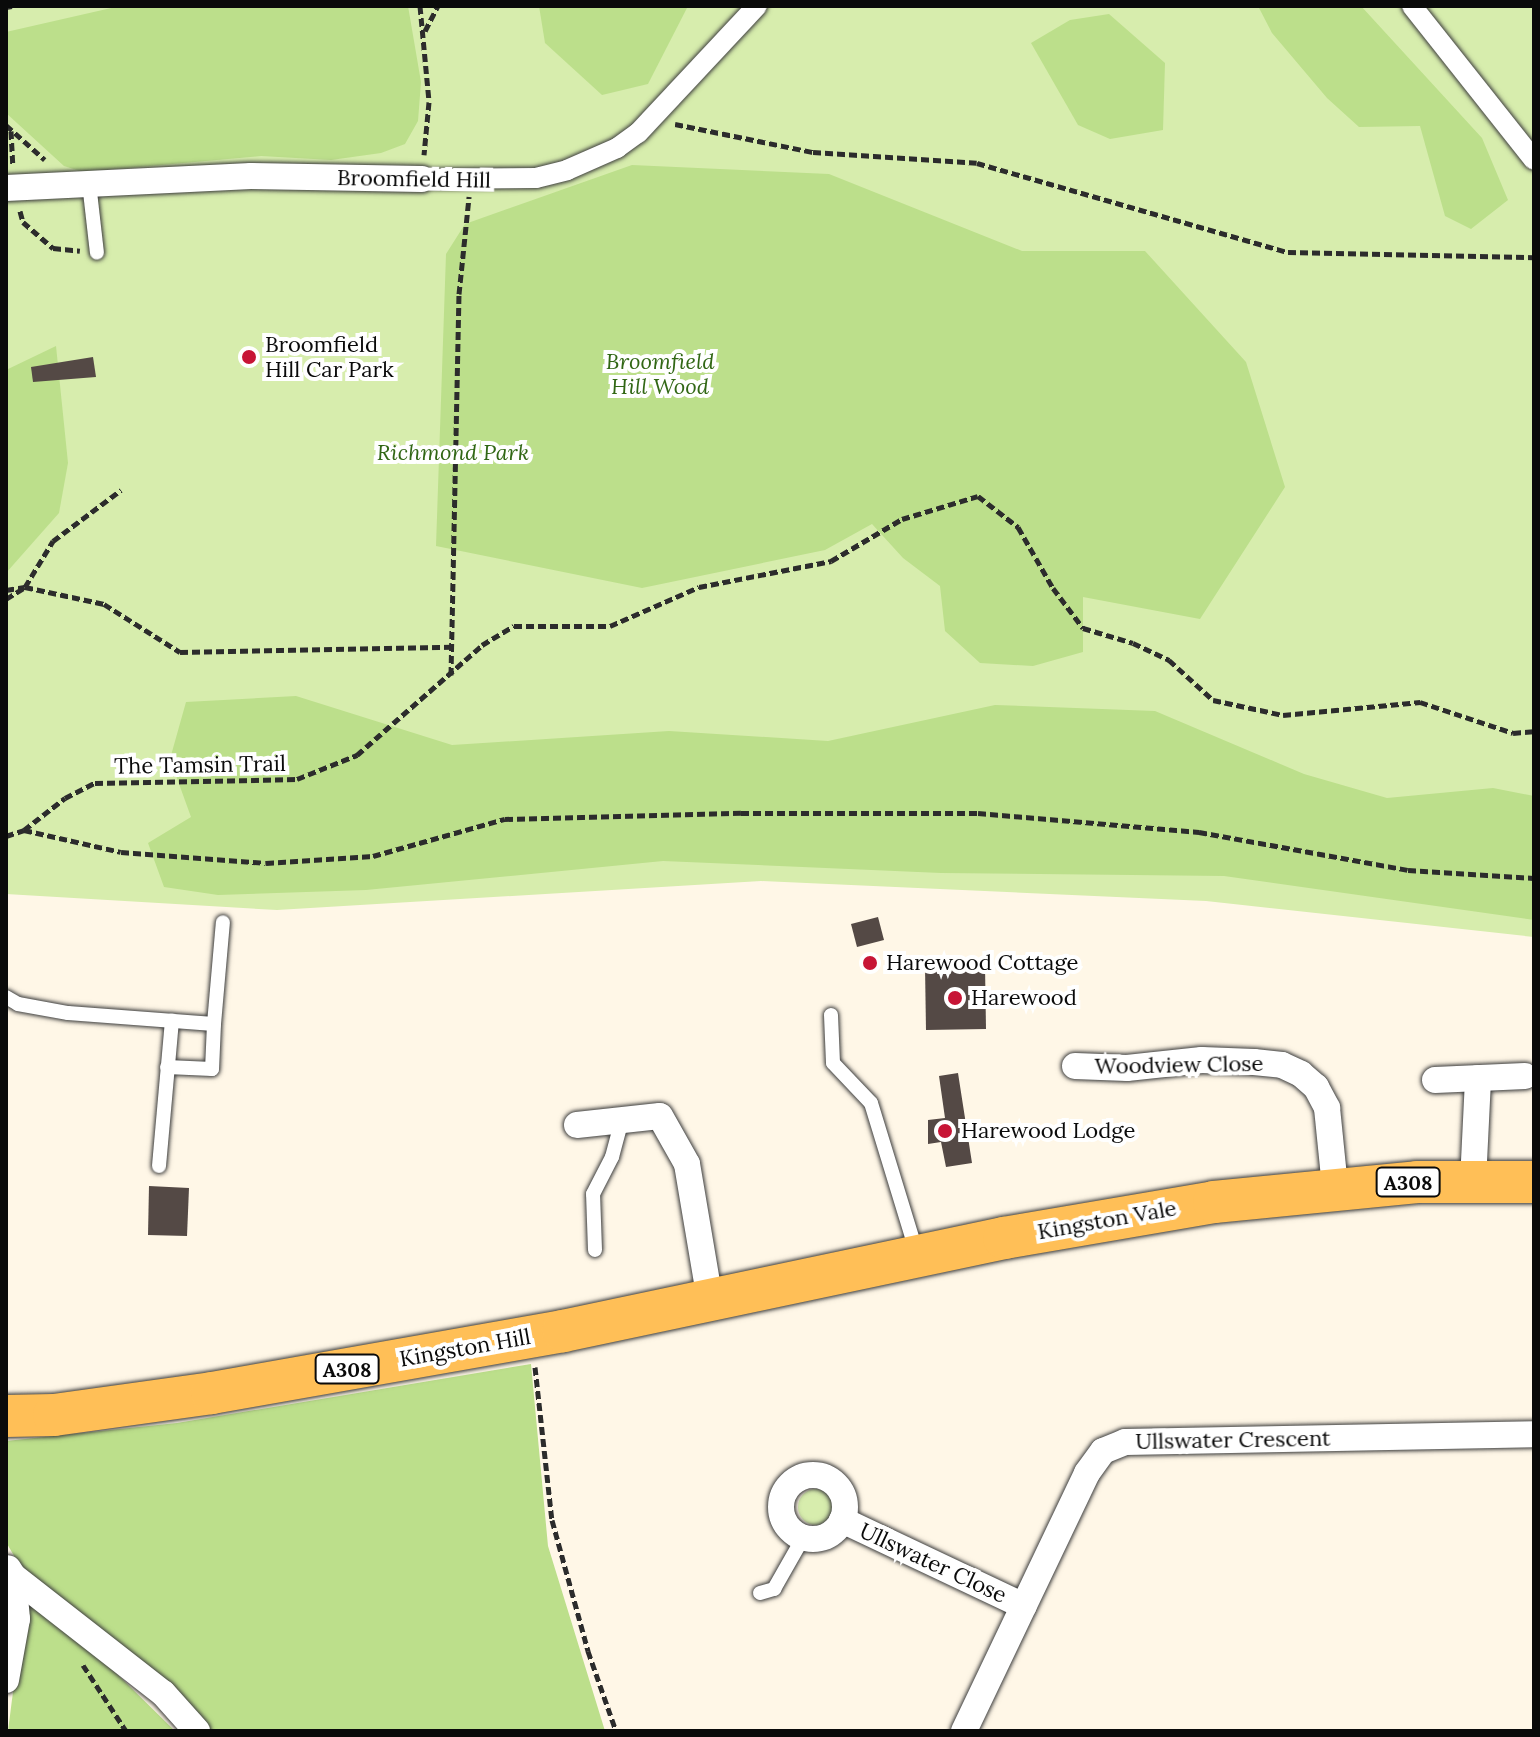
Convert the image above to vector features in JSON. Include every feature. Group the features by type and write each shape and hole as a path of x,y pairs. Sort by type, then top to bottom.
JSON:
{"main road":[{"name":"Kingston Vale","path":"698,1303 1129,1215 1335,1187 1534,1182"},
{"name":"Kingston Hill","path":"6,1416 54,1415 212,1393 563,1331 698,1303"}],"street":[{"name":"Broomfield Hill","path":"6,188 251,176 471,180 536,178 567,170 617,148 651,119 757,6"},
{"path":"1412,6 1534,160"},
{"name":"Woodview Close","path":"1075,1066 1127,1068 1202,1060 1282,1065 1301,1074 1316,1087 1327,1108 1335,1187"},
{"path":"1435,1080 1525,1076"},
{"path":"1473,1182 1478,1078"},
{"path":"577,1125 660,1116 687,1164 698,1303"},
{"name":"Ullswater Crescent","path":"964,1731 1087,1473 1103,1451 1125,1442 1534,1434"},
{"name":"Ullswater Close","path":"803,1477 825,1478 840,1490 844,1501 842,1520 828,1536 803,1538 786,1524 781,1503 790,1485 803,1477"},
{"name":"Ullswater Close","path":"842,1520 1024,1606"},
{"path":"6,1680 17,1619 9,1570"},
{"path":"9,1570 163,1693 197,1731"}],"lane":[{"path":"81,183 97,253"},
{"path":"167,1067 212,1069 223,922"},
{"path":"6,997 18,1004 68,1013 214,1024"},
{"path":"831,1015 833,1063 871,1103 919,1257"},
{"path":"159,1166 172,1021"},
{"path":"595,1250 593,1194 612,1157 622,1120"},
{"path":"760,1593 774,1589 803,1538"}],"path":[{"path":"6,7 12,6"},
{"path":"420,6 425,32 429,102 422,179"},
{"path":"425,32 438,6"},
{"path":"651,119 813,152 977,163 1288,252 1534,257"},
{"path":"6,125 81,183"},
{"path":"451,675 459,294 471,180"},
{"path":"6,599 25,587 53,541 121,490"},
{"name":"The Tamsin Trail","path":"6,836 24,830 65,798 95,783 297,779 357,755 482,645 514,626 610,626 699,587 831,561 902,519 978,496 1018,527 1053,588 1083,628 1133,643 1169,660 1213,700 1283,715 1420,702 1513,733 1534,731"},
{"path":"6,590 25,587 104,604 180,652 452,647"},
{"path":"24,830 121,852 266,863 373,856 505,819 741,813 978,813 1199,832 1408,870 1534,878"},
{"path":"534,1357 552,1520 588,1651 616,1731"},
{"path":"74,1656 104,1693 126,1731"}],"green space":[{"name":"Richmond Park","path":"6,6 1534,6 1534,937 1206,901 761,881 277,910 6,894"},
{"path":"120,6 408,6 421,82 418,121 405,144 381,153 331,160 261,156 83,172 64,166 6,113 6,32"},
{"path":"539,6 688,6 648,84 602,95 545,43"},
{"path":"1258,6 1361,6 1482,138 1508,200 1471,229 1445,216 1420,126 1359,127 1327,98 1272,33"},
{"path":"1109,14 1165,63 1163,130 1110,139 1078,125 1031,43 1070,20"},
{"name":"Broomfield Hill Wood","path":"632,165 829,174 1022,251 1145,251 1246,362 1285,487 1200,619 1083,597 1083,652 1033,666 980,663 945,631 940,586 903,558 872,524 825,550 642,588 436,546 446,254 465,224"},
{"path":"56,346 68,463 59,513 6,573 6,370"},
{"path":"296,696 452,745 669,731 828,741 995,705 1155,711 1304,774 1387,798 1493,788 1534,796 1534,920 1224,876 941,873 663,861 366,890 218,895 164,887 148,843 191,817 170,759 186,702"},
{"path":"531,1364 548,1546 605,1731 207,1731 24,1573 6,1542 6,1441 177,1423"},
{"path":"816,1489 829,1494 834,1507 829,1520 816,1525 803,1520 798,1507 803,1494"},
{"path":"25,1598 114,1671 175,1731 8,1731"}],"building":[{"path":"93,357 96,377 33,382 31,367"},
{"path":"878,917 884,940 857,947 851,924"},
{"name":"Harewood","path":"985,966 986,1029 926,1030 925,967"},
{"name":"Harewood Lodge","path":"958,1073 972,1163 946,1167 941,1142 928,1144 928,1120 945,1118 939,1076"},
{"path":"149,1186 189,1188 187,1236 148,1235"}],"place":[{"name":"Broomfield Hill Car Park","path":"249,357"},
{"name":"Harewood Cottage","path":"870,963"},
{"name":"Harewood","path":"955,998"},
{"name":"Harewood Lodge","path":"945,1131"}]}
